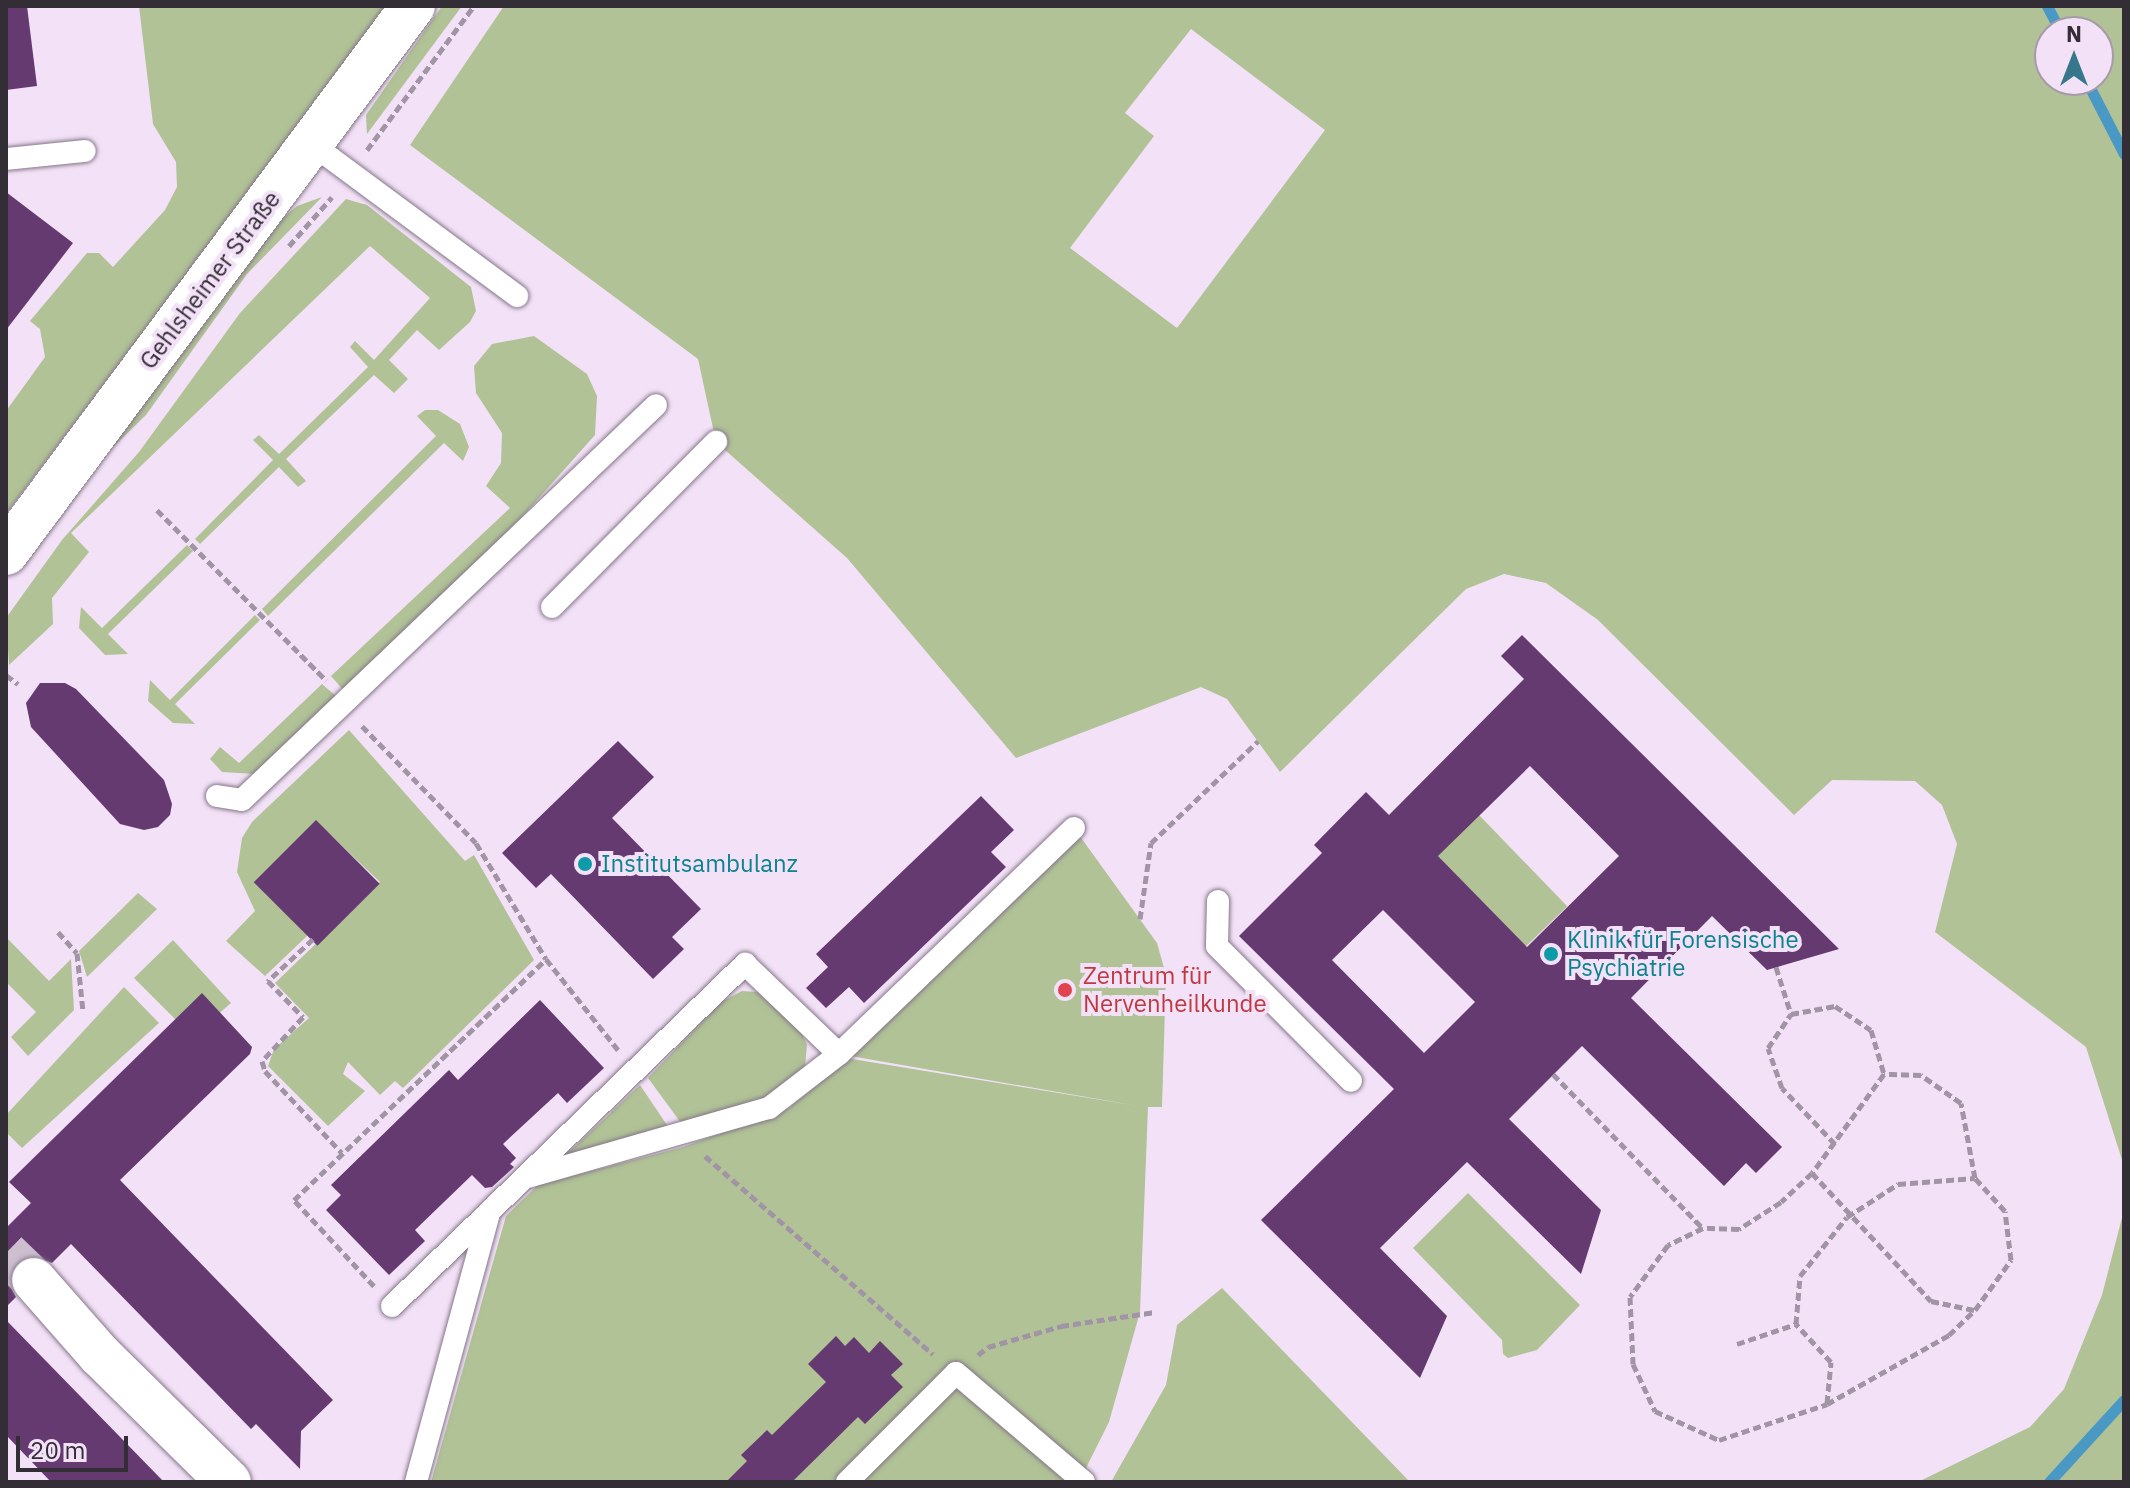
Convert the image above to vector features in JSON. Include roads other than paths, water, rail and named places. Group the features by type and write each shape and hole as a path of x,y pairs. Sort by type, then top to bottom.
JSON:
{"street":[{"name":"Gehlsheimer Straße","path":"6,553 313,145 413,6"},
{"path":"34,1280 100,1355 229,1482"}],"lane":[{"path":"313,145 517,296"},
{"path":"6,159 85,151"},
{"path":"217,796 242,800 656,405"},
{"path":"552,607 716,442"},
{"path":"527,1177 682,1137 769,1108 839,1054 1074,828"},
{"path":"1218,901 1217,946 1351,1081"},
{"path":"392,1306 745,964 839,1054"},
{"path":"416,1482 489,1214"},
{"path":"847,1482 956,1373 1084,1482"}],"waterway":[{"path":"2047,6 2052,16"},
{"path":"2094,96 2124,154"},
{"path":"2049,1482 2124,1400"}],"tunnel":[{"path":"6,1253 34,1280"}],"place":[{"name":"Institutsambulanz","path":"585,864"},
{"name":"Klinik für Forensische Psychiatrie","path":"1551,954"},
{"name":"Zentrum für Nervenheilkunde","path":"1065,990"}]}
